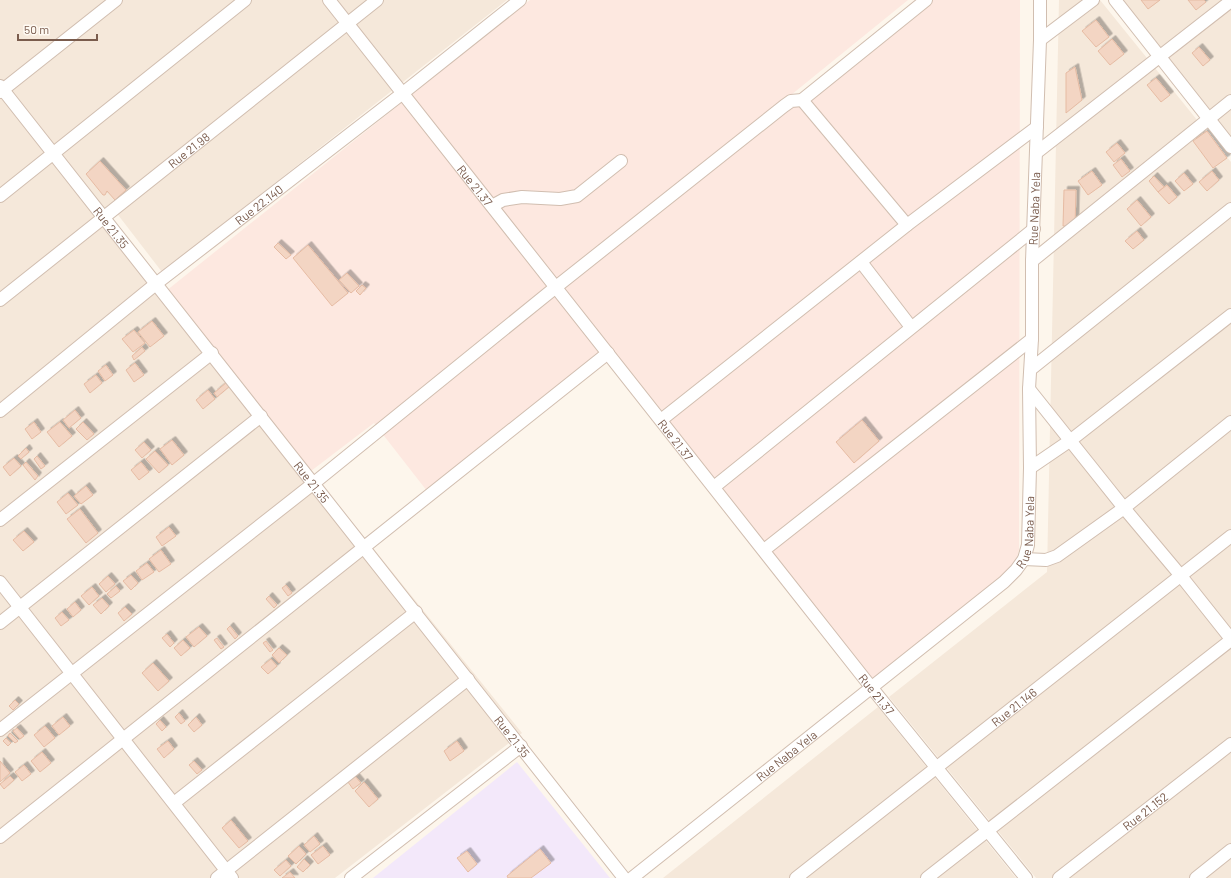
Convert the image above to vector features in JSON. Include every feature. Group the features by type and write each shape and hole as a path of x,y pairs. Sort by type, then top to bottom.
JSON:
{"street":[{"path":"1,89 116,0"},
{"path":"0,196 245,0"},
{"name":"Rue 21.37","path":"329,0 871,687 1026,878"},
{"name":"Rue 21.98","path":"0,300 377,0"},
{"name":"Rue 22.140","path":"0,411 157,283 403,93 520,0"},
{"path":"0,730 314,483 556,287 784,106 791,101 802,100 926,0"},
{"name":"Rue Naba Yela","path":"632,878 1004,582 1024,559 1028,545 1030,468 1029,389 1032,339 1032,261 1040,40 1040,0"},
{"path":"1040,40 1093,0"},
{"path":"1115,0 1231,147"},
{"path":"1036,153 1231,1"},
{"name":"Rue 21.35","path":"1,89 157,283 624,878"},
{"path":"802,100 907,225"},
{"path":"1032,261 1231,101"},
{"path":"661,420 907,225 1037,127"},
{"path":"492,206 503,200 522,197 560,199 577,196 621,161"},
{"path":"1031,369 1231,209"},
{"path":"714,487 1034,228"},
{"path":"861,262 911,327"},
{"path":"1030,468 1071,440 1231,315"},
{"path":"764,550 1032,339"},
{"path":"0,520 212,353"},
{"path":"0,837 608,353"},
{"path":"927,878 1231,639 1029,389"},
{"path":"0,623 261,416"},
{"path":"1024,559 1046,560 1057,556 1124,508 1231,422"},
{"name":"Rue 21.146","path":"796,878 1231,536"},
{"path":"0,582 122,739 174,803 225,876 468,679"},
{"path":"174,803 416,612"},
{"name":"Rue 21.152","path":"1059,878 1231,744"},
{"path":"351,878 521,746"},
{"path":"1196,878 1231,850"}],"shaded area":[{"path":"0,0 507,0 162,272 112,207 0,296"},
{"path":"530,0 908,0 791,95 899,226 663,412 610,347 427,491 374,423 311,471 166,291"},
{"path":"924,0 1020,0 1019,550 1016,561 1009,570 873,679 666,421 913,226 804,95"},
{"path":"1059,0 1100,0 1231,162 1231,878 1036,878 889,697 1047,572"},
{"path":"1121,0 1231,0 1231,137"},
{"path":"103,223 311,471 522,733 335,878 0,878 0,307"},
{"path":"878,707 1016,878 663,878"},
{"path":"517,762 610,878 373,878"}],"building":[{"path":"1141,0 1160,0 1148,9"},
{"path":"1188,0 1204,0 1206,2 1196,10"},
{"path":"1096,20 1109,37 1096,47 1082,31"},
{"path":"1112,39 1124,54 1110,65 1098,51"},
{"path":"1199,47 1210,60 1203,66 1192,53"},
{"path":"1075,67 1082,100 1066,113 1066,73"},
{"path":"1156,78 1170,95 1161,102 1147,85"},
{"path":"1207,131 1227,158 1213,168 1193,141"},
{"path":"1117,143 1125,153 1114,162 1106,152"},
{"path":"1121,159 1130,171 1122,177 1113,165"},
{"path":"100,161 126,190 115,200 107,191 105,195 103,195 86,174"},
{"path":"1092,171 1102,185 1088,195 1078,181"},
{"path":"1212,171 1219,180 1207,191 1199,182"},
{"path":"1184,173 1193,184 1184,191 1175,181"},
{"path":"1154,176 1164,187 1158,192 1149,181"},
{"path":"1167,185 1177,197 1169,204 1158,192"},
{"path":"1064,190 1076,190 1075,226 1063,226"},
{"path":"1137,200 1151,217 1141,226 1127,209"},
{"path":"1137,231 1144,240 1133,249 1125,241"},
{"path":"278,243 291,255 286,259 274,247"},
{"path":"308,245 348,293 332,306 293,258"},
{"path":"347,273 359,286 351,293 339,280"},
{"path":"362,285 366,288 360,295 356,291"},
{"path":"152,321 164,336 150,347 138,332"},
{"path":"134,330 145,343 133,352 122,339"},
{"path":"142,347 145,351 134,360 132,356"},
{"path":"135,363 144,375 134,382 126,370"},
{"path":"106,365 113,375 105,381 98,371"},
{"path":"96,375 102,383 90,393 84,384"},
{"path":"227,382 230,386 217,397 214,393"},
{"path":"208,390 215,399 203,409 196,400"},
{"path":"75,410 81,418 69,428 63,420"},
{"path":"862,420 879,441 854,463 836,442"},
{"path":"34,422 41,432 32,439 25,429"},
{"path":"60,422 72,436 59,447 47,432"},
{"path":"83,422 94,434 87,440 76,429"},
{"path":"172,440 184,455 172,465 160,449"},
{"path":"144,442 151,450 142,458 135,450"},
{"path":"26,448 29,452 21,459 18,456"},
{"path":"155,451 168,465 159,473 146,459"},
{"path":"37,456 45,466 41,469 34,459"},
{"path":"14,458 21,466 10,476 3,467"},
{"path":"26,462 38,476 35,480 23,465"},
{"path":"141,462 149,472 139,480 131,470"},
{"path":"86,486 93,495 81,504 74,496"},
{"path":"68,493 78,505 66,514 57,502"},
{"path":"80,509 98,533 86,543 67,519"},
{"path":"169,527 176,536 162,546 156,537"},
{"path":"24,531 34,542 23,551 13,540"},
{"path":"161,550 171,564 159,572 149,559"},
{"path":"147,563 154,572 142,580 136,571"},
{"path":"131,575 138,583 131,590 123,581"},
{"path":"108,576 115,584 106,592 99,584"},
{"path":"286,585 292,593 288,596 282,588"},
{"path":"116,586 120,591 111,598 107,594"},
{"path":"92,587 99,596 89,605 81,596"},
{"path":"269,596 277,605 274,608 266,599"},
{"path":"102,598 109,606 101,614 93,605"},
{"path":"75,602 81,610 73,617 67,609"},
{"path":"125,607 132,614 124,621 118,613"},
{"path":"62,612 69,620 61,626 55,618"},
{"path":"230,626 238,636 235,639 227,629"},
{"path":"199,627 207,636 194,647 186,637"},
{"path":"167,634 174,643 170,647 162,638"},
{"path":"217,638 224,647 221,649 214,640"},
{"path":"183,640 190,648 181,656 174,648"},
{"path":"266,641 273,650 270,652 263,643"},
{"path":"279,648 287,655 279,663 272,655"},
{"path":"271,659 277,666 268,674 261,667"},
{"path":"153,663 169,681 158,691 142,673"},
{"path":"15,700 19,704 13,710 9,706"},
{"path":"179,713 185,721 181,724 175,717"},
{"path":"63,717 70,726 59,735 52,726"},
{"path":"196,717 202,725 194,732 188,725"},
{"path":"160,720 166,727 162,731 156,724"},
{"path":"45,726 55,738 44,747 34,735"},
{"path":"17,728 24,736 20,739 13,731"},
{"path":"10,733 18,741 15,743 8,736"},
{"path":"6,738 11,743 8,746 3,741"},
{"path":"168,741 174,749 164,758 157,749"},
{"path":"457,741 464,751 450,761 444,751"},
{"path":"42,752 51,763 40,772 31,761"},
{"path":"0,761 10,773 0,782"},
{"path":"194,761 202,770 197,774 189,765"},
{"path":"24,765 31,774 22,781 15,772"},
{"path":"10,776 14,780 4,789 0,784"},
{"path":"355,776 361,783 353,789 348,782"},
{"path":"364,782 378,799 369,807 355,791"},
{"path":"231,820 248,841 239,848 222,828"},
{"path":"314,836 320,844 310,852 304,845"},
{"path":"299,846 306,854 296,864 288,856"},
{"path":"323,846 330,855 318,864 311,855"},
{"path":"540,849 551,863 531,878 508,878 507,876"},
{"path":"467,851 477,864 468,872 457,858"},
{"path":"304,859 310,865 303,872 297,867"},
{"path":"286,860 291,866 280,876 274,870"},
{"path":"290,872 295,878 282,878"}]}
